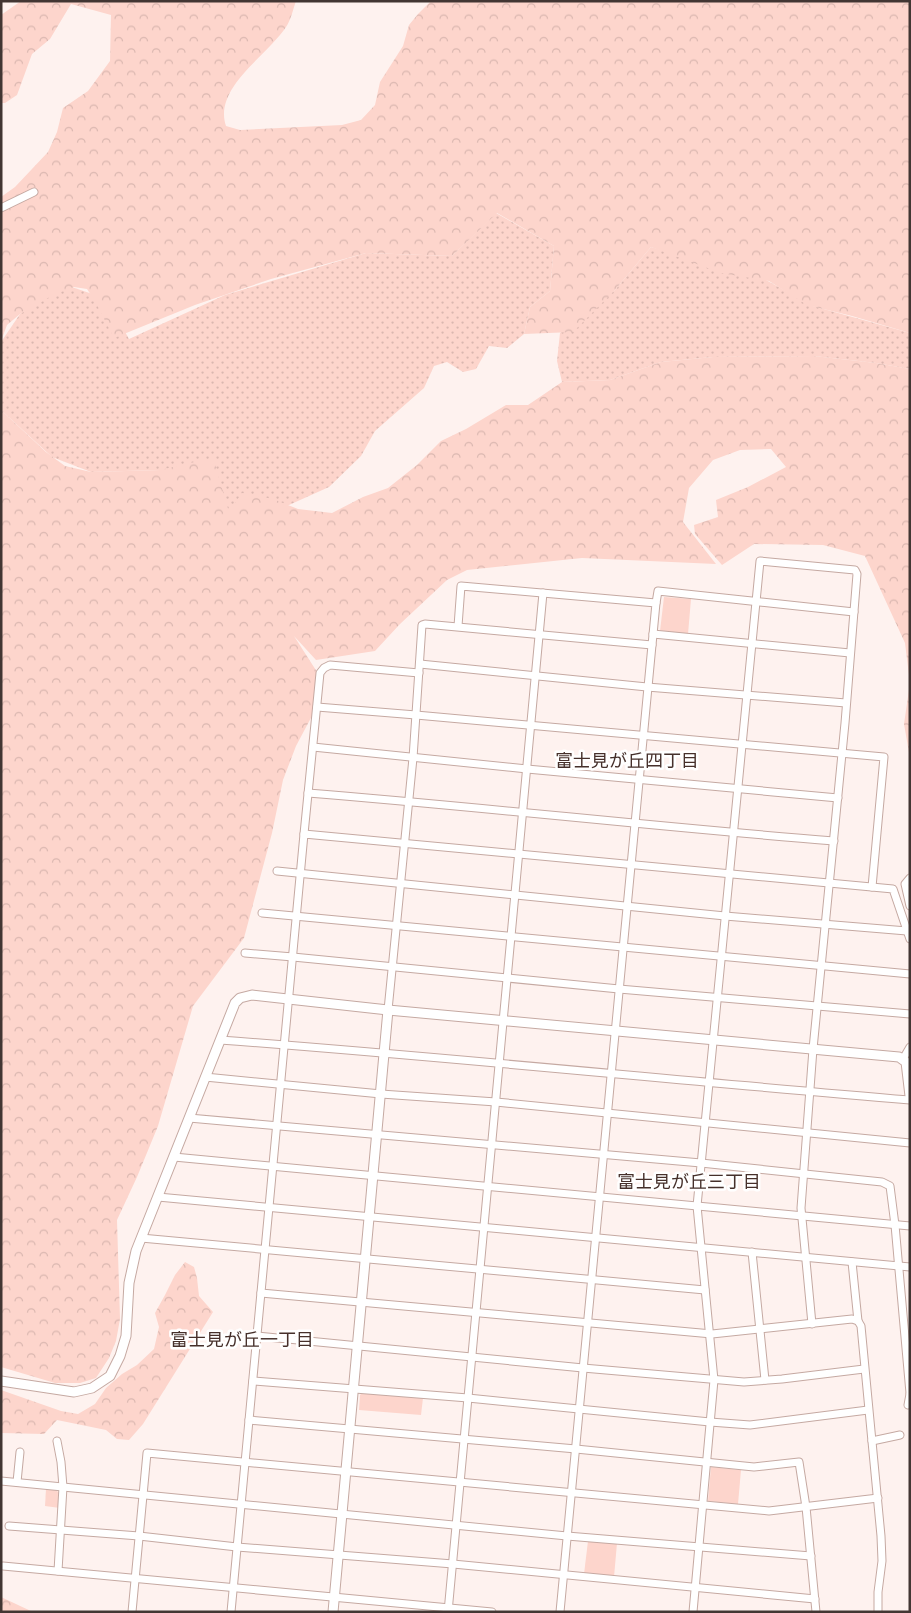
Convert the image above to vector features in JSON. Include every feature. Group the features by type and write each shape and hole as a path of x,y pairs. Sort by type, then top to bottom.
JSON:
{"street":[{"path":"1,208 34,192"},
{"path":"692,1612 714,1380 697,1206 760,561 855,570 858,574 803,1174 801,1216 812,1324"},
{"path":"458,626 461,586 656,603"},
{"path":"560,1612 626,905 658,591 854,612"},
{"path":"449,1610 543,593"},
{"path":"333,1612 413,758 422,625 458,626 652,646"},
{"path":"653,634 850,653"},
{"path":"420,664 647,687 846,703"},
{"path":"231,1612 320,674 324,668 330,665 420,674"},
{"path":"317,707 643,734 742,745 884,757 872,887"},
{"path":"312,747 838,798"},
{"path":"308,793 834,841"},
{"path":"304,834 893,889 910,939"},
{"path":"277,871 725,916 907,931"},
{"path":"910,878 905,884 910,906"},
{"path":"262,913 910,974"},
{"path":"245,953 293,956 717,998 910,1014"},
{"path":"1,1381 74,1392 92,1388 110,1376 120,1356 126,1336 128,1283 136,1251 174,1157 205,1077 220,1040 235,1003 240,998 252,995 388,1010 899,1057 906,1062 910,1098 810,1092 384,1052 220,1040"},
{"path":"903,1059 910,1048"},
{"path":"205,1077 381,1094 496,1102 910,1143"},
{"path":"189,1118 701,1163 882,1182 890,1186 895,1225 910,1393 908,1405"},
{"path":"174,1157 910,1226"},
{"path":"158,1197 484,1228 596,1236 701,1248 910,1267"},
{"path":"141,1238 705,1290"},
{"path":"752,1252 765,1380"},
{"path":"852,1262 878,1498 882,1561 878,1592 878,1612"},
{"path":"261,1293 709,1334 852,1319 858,1321"},
{"path":"257,1336 744,1382 864,1369"},
{"path":"253,1381 468,1398 750,1425 868,1410"},
{"path":"249,1420 576,1449 706,1464 754,1467 799,1462 806,1507 816,1612"},
{"path":"872,1441 900,1435"},
{"path":"57,1441 64,1487 58,1571"},
{"path":"17,1482 20,1452"},
{"path":"132,1612 147,1453 769,1511 878,1498"},
{"path":"1,1481 568,1536 811,1556"},
{"path":"9,1526 139,1536 339,1556 453,1564 815,1599"},
{"path":"3,1566 335,1597 449,1610 492,1612"}],"green space":[{"path":"21,1 296,1 286,27 244,73 227,99 224,112 226,126 240,130 342,125 361,120 375,105 380,82 403,46 409,25 431,1 910,1 910,333 807,305 769,281 721,273 651,247 615,290 573,332 524,334 530,307 550,291 554,246 497,213 452,256 366,253 271,279 195,305 114,338 87,289 74,287 55,294 20,314 7,325 1,341 1,197 15,187 48,152 57,132 63,108 88,91 110,61 111,15 71,4 50,39 32,54 17,95 5,103 1,103 1,15"},
{"path":"496,213 554,246 550,291 530,307 524,334 507,348 489,346 476,369 463,372 447,362 434,366 424,388 375,431 361,456 329,487 289,505 229,513 160,470 91,472 52,457 1,410 1,342 20,314 63,284 107,299 129,339 225,295 366,253 452,256"},
{"path":"651,247 766,280 813,306 910,333 910,369 814,356 713,357 661,362 610,380 562,382 557,361 560,333 615,290"},
{"path":"814,356 910,369 910,683 905,643 865,556 823,545 754,544 722,565 695,534 694,525 718,517 716,500 748,487 786,467 771,449 740,450 713,460 689,488 683,522 716,564 582,558 467,570 447,580 400,624 375,651 316,660 294,636 319,675 313,714 296,746 283,780 272,833 244,938 193,1006 158,1126 117,1220 120,1319 116,1341 109,1358 96,1378 80,1383 55,1383 1,1367 1,410 46,452 65,466 91,472 160,470 199,461 214,461 229,512 242,493 273,499 298,509 332,513 363,497 388,488 417,465 441,441 466,429 506,405 528,405 562,382 610,380 661,362 713,357"},
{"path":"664,597 691,599 688,634 660,631"},
{"path":"910,683 910,758 904,724"},
{"path":"185,1262 194,1267 199,1296 213,1312 143,1424 129,1440 117,1439 106,1430 57,1420 44,1434 1,1433 1,1390 61,1411 78,1414 95,1404 106,1388 122,1374 137,1365 154,1349 159,1327 155,1313 175,1275"},
{"path":"362,1393 423,1398 421,1415 359,1410 360,1395"},
{"path":"711,1467 741,1470 738,1504 708,1501"},
{"path":"46,1489 56,1490 60,1494 60,1508 45,1506"},
{"path":"588,1541 617,1543 614,1577 584,1574"},
{"path":"1,1597 33,1612 1,1612"}],"district":[{"name":"富士見が丘四丁目","path":"627,760"},
{"name":"富士見が丘三丁目","path":"689,1181"},
{"name":"富士見が丘一丁目","path":"242,1339"}]}
